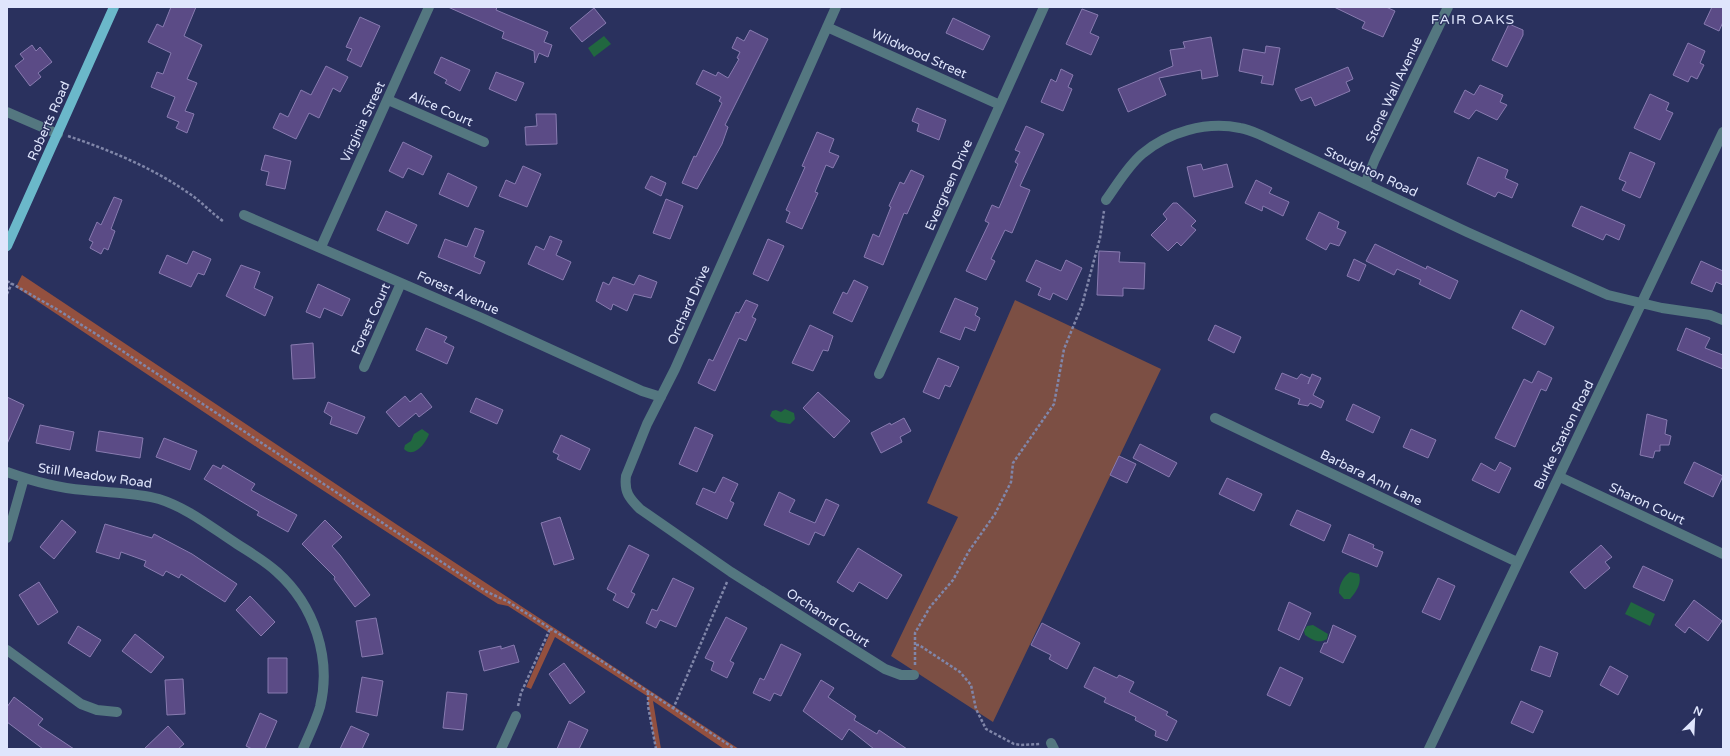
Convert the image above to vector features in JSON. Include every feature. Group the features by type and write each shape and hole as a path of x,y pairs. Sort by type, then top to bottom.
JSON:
{"main road":[{"name":"Roberts Road","path":"7,246 61,134 114,7"}],"street":[{"name":"Virginia Street","path":"321,247 429,7"},
{"name":"Orchard Drive","path":"731,572 640,509 626,492 626,476 647,424 675,369 836,7"},
{"name":"Evergreen Drive","path":"879,374 1044,7"},
{"name":"Stone Wall Avenue","path":"1365,184 1375,159 1448,7"},
{"name":"Wildwood Street","path":"827,27 1000,105"},
{"name":"Alice Court","path":"388,100 484,142"},
{"path":"7,112 61,134"},
{"name":"Stoughton Road","path":"1106,200 1124,175 1142,154 1163,140 1188,130 1217,126 1241,128 1264,136 1467,232 1608,295 1662,308 1710,315 1723,320"},
{"name":"Burke Station Road","path":"1429,749 1517,562 1560,477 1723,132"},
{"name":"Forest Avenue","path":"244,215 321,247 642,391 661,397"},
{"name":"Forest Court","path":"364,367 401,283"},
{"name":"Barbara Ann Lane","path":"1215,418 1517,562"},
{"name":"Still Meadow Road","path":"7,472 24,478 82,490 140,495 158,499 191,514 212,526 277,571 292,586 303,602 313,622 320,643 323,665 323,687 320,706 303,749"},
{"name":"Sharon Court","path":"1560,477 1723,554"},
{"path":"7,538 24,478"},
{"name":"Orchanrd Court","path":"731,572 884,669 901,675 914,675"},
{"path":"7,650 81,704 97,710 118,712"},
{"path":"501,749 516,716"}],"path":[{"path":"61,134 113,152 171,182 191,194 223,221"},
{"path":"914,675 916,645 915,633 930,607 953,580 969,552 995,514 1011,482 1013,463 1054,404 1064,349 1082,305 1100,238 1106,200"},
{"path":"7,281 118,348 487,592 507,601 734,749"},
{"path":"7,294 12,283"},
{"path":"673,709 731,572"},
{"path":"516,716 521,693 550,629"},
{"path":"916,645 919,645 960,672 971,686 976,709 986,729 1014,744 1053,746"},
{"path":"648,692 648,706 656,749"},
{"path":"1020,749 1021,745"}],"shaded area":[{"path":"604,36 611,44 594,57 588,48"},
{"path":"22,275 399,526 739,749 724,749 653,701 661,749 656,749 647,696 555,637 531,689 526,687 550,633 508,606 498,604 459,579 261,450 16,287"},
{"path":"1015,300 1161,369 993,722 891,656 958,517 927,503"},
{"path":"785,409 794,413 795,419 790,424 778,422 770,416 772,411 776,410 781,412"},
{"path":"422,429 429,434 425,442 416,451 408,452 404,449 405,445 411,441 414,434"},
{"path":"1350,572 1359,574 1360,581 1356,591 1350,599 1344,599 1339,593 1340,587 1343,579"},
{"path":"1631,602 1655,614 1650,626 1625,614"},
{"path":"1313,625 1328,634 1327,639 1321,641 1313,640 1305,635 1304,631 1307,626"}],"building":[{"path":"171,7 196,7 184,36 202,45 187,79 197,83 185,111 194,114 187,133 176,128 179,122 167,117 175,97 151,87 157,72 163,74 171,53 148,42 157,24 163,27"},
{"path":"448,7 497,7 496,10 548,32 544,42 552,45 548,57 539,53 535,63 534,51 502,38 504,32"},
{"path":"1334,7 1386,7 1395,11 1383,37 1362,28 1365,22"},
{"path":"1712,7 1723,7 1723,22 1719,31 1704,24"},
{"path":"594,8 606,23 582,42 570,28"},
{"path":"1082,9 1098,15 1090,33 1099,37 1091,55 1066,44"},
{"path":"360,17 380,26 361,67 347,60 352,49 346,47"},
{"path":"953,18 990,36 983,50 946,33"},
{"path":"1509,24 1523,30 1523,35 1507,67 1492,60"},
{"path":"750,30 768,39 725,125 728,127 722,144 697,189 682,183 694,156 696,157 722,103 719,101 721,97 696,84 703,70 716,76 718,72 728,78 739,59 737,58 740,52 732,48 737,37 744,41"},
{"path":"1211,37 1218,76 1202,79 1201,70 1159,78 1166,95 1128,112 1118,89 1173,66 1170,50 1185,48 1183,42"},
{"path":"1688,43 1705,51 1700,63 1704,65 1697,79 1691,76 1688,82 1673,75"},
{"path":"32,45 36,51 40,47 52,62 38,73 41,77 30,86 15,66 24,59 20,54"},
{"path":"1266,46 1280,48 1273,85 1261,83 1263,76 1239,71 1243,49 1265,53"},
{"path":"441,57 470,70 460,91 445,83 447,80 434,73"},
{"path":"326,66 348,77 340,92 333,88 319,118 309,113 296,139 273,128 280,113 288,117 301,90 311,95"},
{"path":"1348,67 1353,79 1346,82 1350,91 1315,106 1311,97 1301,101 1295,89"},
{"path":"1061,69 1073,75 1068,87 1072,89 1063,111 1041,102 1051,79 1056,82"},
{"path":"496,72 524,83 516,101 489,89"},
{"path":"1480,85 1503,95 1500,102 1507,105 1497,120 1476,110 1469,119 1454,112 1465,90 1474,95"},
{"path":"1650,94 1669,103 1666,110 1673,113 1660,140 1634,128"},
{"path":"917,108 946,120 939,140 917,131 919,124 912,121"},
{"path":"536,114 556,114 557,144 526,145 525,127 537,126"},
{"path":"1026,126 1044,134 1020,186 1030,190 1012,233 1005,230 991,259 995,261 986,280 966,271 989,223 985,221 992,205 999,208 1018,164 1015,162 1020,152 1015,150"},
{"path":"817,132 834,139 829,152 839,156 833,168 826,165 815,192 818,193 802,229 786,222 790,212 786,210 805,167 802,166"},
{"path":"403,142 432,156 423,175 408,168 403,178 389,171"},
{"path":"1630,152 1655,163 1640,198 1622,190 1626,182 1619,179"},
{"path":"265,155 291,161 285,189 266,185 269,172 261,170"},
{"path":"1478,157 1508,170 1505,178 1518,184 1512,198 1498,192 1495,197 1467,184"},
{"path":"1201,164 1203,170 1227,164 1233,187 1194,197 1187,167"},
{"path":"523,166 541,174 527,207 499,196 506,180 515,184"},
{"path":"911,170 924,176 907,214 904,213 883,265 864,257 873,234 879,237 891,207 889,206 900,182 904,184"},
{"path":"448,173 477,187 468,207 439,194"},
{"path":"651,176 666,183 661,196 645,188"},
{"path":"1256,180 1272,188 1269,193 1289,202 1283,216 1263,206 1262,211 1245,203"},
{"path":"114,197 122,200 111,229 115,231 108,250 104,248 101,254 90,248 93,242 89,240 97,222 101,225"},
{"path":"666,199 683,206 670,239 653,233"},
{"path":"1173,203 1177,203 1196,221 1191,226 1196,230 1181,246 1177,242 1168,251 1151,235 1167,219 1163,214"},
{"path":"1581,206 1625,225 1619,240 1606,234 1603,240 1572,226"},
{"path":"386,211 417,225 408,244 377,230"},
{"path":"1319,212 1339,222 1337,228 1346,232 1339,246 1330,243 1326,250 1306,239"},
{"path":"475,228 484,231 474,257 485,262 480,274 438,257 445,239 467,247"},
{"path":"550,236 562,241 556,255 571,262 563,280 528,264 536,246 544,250"},
{"path":"768,239 784,246 768,281 753,274"},
{"path":"1375,244 1426,269 1427,266 1458,281 1450,299 1419,284 1421,280 1397,269 1394,275 1366,261"},
{"path":"193,251 211,259 204,275 198,273 191,287 159,273 167,255 187,264"},
{"path":"1099,251 1120,252 1119,262 1145,263 1144,289 1123,288 1123,296 1097,295"},
{"path":"1354,259 1366,265 1359,281 1347,276"},
{"path":"1036,260 1061,271 1066,260 1082,268 1067,300 1053,293 1050,300 1038,295 1041,288 1026,281"},
{"path":"1701,261 1723,271 1723,285 1716,282 1712,292 1691,283"},
{"path":"241,265 260,272 254,288 273,297 265,316 226,296"},
{"path":"639,275 657,282 651,298 634,294 627,311 613,304 611,310 596,301 603,282 609,285 613,277 634,285"},
{"path":"854,280 868,287 852,322 833,313 843,292 847,294"},
{"path":"318,284 350,299 342,316 324,308 320,318 306,312"},
{"path":"955,298 978,308 975,315 980,318 975,331 965,327 960,340 940,332"},
{"path":"746,300 758,305 752,317 756,319 746,341 739,338 715,391 698,383 709,359 713,361 736,312 739,313"},
{"path":"1521,310 1554,327 1545,345 1512,328"},
{"path":"810,325 833,336 828,351 823,350 813,371 792,363"},
{"path":"1215,325 1241,337 1234,353 1208,340"},
{"path":"426,328 447,337 444,342 454,347 447,364 416,350"},
{"path":"1686,328 1710,338 1705,348 1723,355 1723,369 1677,350"},
{"path":"313,343 315,378 293,379 291,345"},
{"path":"938,358 959,367 950,387 945,385 939,399 923,392"},
{"path":"1538,371 1552,378 1546,391 1541,389 1515,447 1495,438 1524,379 1532,383"},
{"path":"1282,373 1297,379 1301,374 1310,378 1308,384 1312,374 1321,378 1313,395 1324,401 1321,408 1310,403 1308,406 1298,404 1300,399 1275,389"},
{"path":"818,392 850,421 834,438 803,408"},
{"path":"421,393 432,407 419,417 416,413 399,427 386,412 405,396 410,402"},
{"path":"7,397 24,405 7,444"},
{"path":"476,398 503,410 497,424 470,412"},
{"path":"328,402 365,417 357,434 330,424 332,417 324,412"},
{"path":"1353,404 1380,417 1373,433 1346,420"},
{"path":"1647,414 1667,420 1665,434 1671,436 1669,445 1660,445 1660,451 1655,451 1653,458 1640,455"},
{"path":"904,418 911,431 900,437 902,442 881,453 871,433 890,423 891,425"},
{"path":"40,425 74,432 70,450 36,443"},
{"path":"695,427 713,435 697,472 679,464"},
{"path":"1411,429 1436,440 1428,458 1403,447"},
{"path":"99,431 143,438 140,458 96,451"},
{"path":"561,435 590,449 580,470 557,459 559,455 553,452"},
{"path":"164,438 197,451 190,470 156,457"},
{"path":"1140,444 1177,463 1169,477 1133,458"},
{"path":"1119,456 1136,464 1127,483 1110,475"},
{"path":"1500,462 1511,468 1499,493 1472,480 1481,463 1495,471"},
{"path":"1694,462 1723,476 1713,497 1684,483"},
{"path":"213,465 221,469 223,465 255,484 251,490 297,515 288,532 257,515 259,512 204,479"},
{"path":"723,477 738,484 730,501 734,503 727,519 696,504 703,488 715,493"},
{"path":"1227,478 1262,494 1254,511 1219,494"},
{"path":"779,492 795,500 789,512 815,523 826,499 839,505 824,536 815,532 809,545 764,525"},
{"path":"1297,510 1331,525 1324,541 1290,525"},
{"path":"560,517 574,559 554,565 541,523"},
{"path":"62,520 76,532 54,559 40,547"},
{"path":"325,520 342,537 332,546 370,595 355,607 334,579 335,577 302,544"},
{"path":"105,524 152,538 154,534 192,554 237,584 225,602 181,574 179,578 166,571 163,576 144,566 146,561 121,552 119,559 96,552"},
{"path":"1349,534 1374,545 1373,548 1383,552 1377,567 1342,552"},
{"path":"629,545 649,555 631,592 635,594 628,608 613,600 616,594 607,589"},
{"path":"1601,545 1612,557 1605,562 1610,568 1585,589 1570,572"},
{"path":"858,548 902,575 887,599 859,582 853,592 837,582"},
{"path":"1643,566 1673,580 1664,601 1633,587"},
{"path":"673,578 694,588 676,627 660,620 656,628 646,623 652,609 657,611"},
{"path":"1438,578 1455,586 1440,620 1422,612"},
{"path":"39,582 58,612 38,625 19,595"},
{"path":"250,596 275,622 261,636 236,610"},
{"path":"1694,600 1722,621 1708,641 1689,627 1685,633 1675,625"},
{"path":"1289,602 1311,613 1299,640 1278,630"},
{"path":"726,617 747,628 730,661 734,663 727,678 711,670 714,662 705,658"},
{"path":"376,618 383,654 362,657 356,621"},
{"path":"1042,623 1080,643 1067,669 1049,659 1051,655 1031,645"},
{"path":"1333,625 1356,636 1343,663 1320,652 1324,643 1327,643"},
{"path":"78,626 101,640 90,657 68,643"},
{"path":"135,634 164,657 151,673 122,651"},
{"path":"781,644 801,654 781,696 774,693 770,701 753,693 760,678 764,680"},
{"path":"514,645 519,662 484,671 479,651 501,646 501,649"},
{"path":"1540,646 1558,653 1550,677 1531,670"},
{"path":"268,658 287,658 287,693 268,693"},
{"path":"564,663 585,692 570,704 549,674"},
{"path":"1610,666 1628,676 1618,695 1600,685"},
{"path":"1094,667 1117,678 1119,675 1134,682 1129,692 1168,712 1166,715 1177,721 1167,741 1155,736 1156,731 1135,720 1136,717 1104,702 1106,698 1084,687"},
{"path":"1280,667 1303,678 1290,706 1267,695"},
{"path":"362,677 383,681 377,716 356,712"},
{"path":"183,679 185,714 167,715 165,680"},
{"path":"821,680 834,688 828,697 856,716 854,720 877,734 879,730 907,749 874,749 849,729 842,740 803,711"},
{"path":"447,692 467,694 463,730 443,728"},
{"path":"14,697 43,719 38,725 74,749 43,749 7,722 7,707"},
{"path":"1521,701 1543,711 1533,733 1511,723"},
{"path":"260,713 277,721 265,749 252,749 246,746"},
{"path":"569,721 588,730 579,749 557,749"},
{"path":"168,726 184,744 178,749 144,749"},
{"path":"351,726 369,734 362,749 340,749"}],"district":[{"name":"FAIR OAKS","path":"1473,19"}]}
